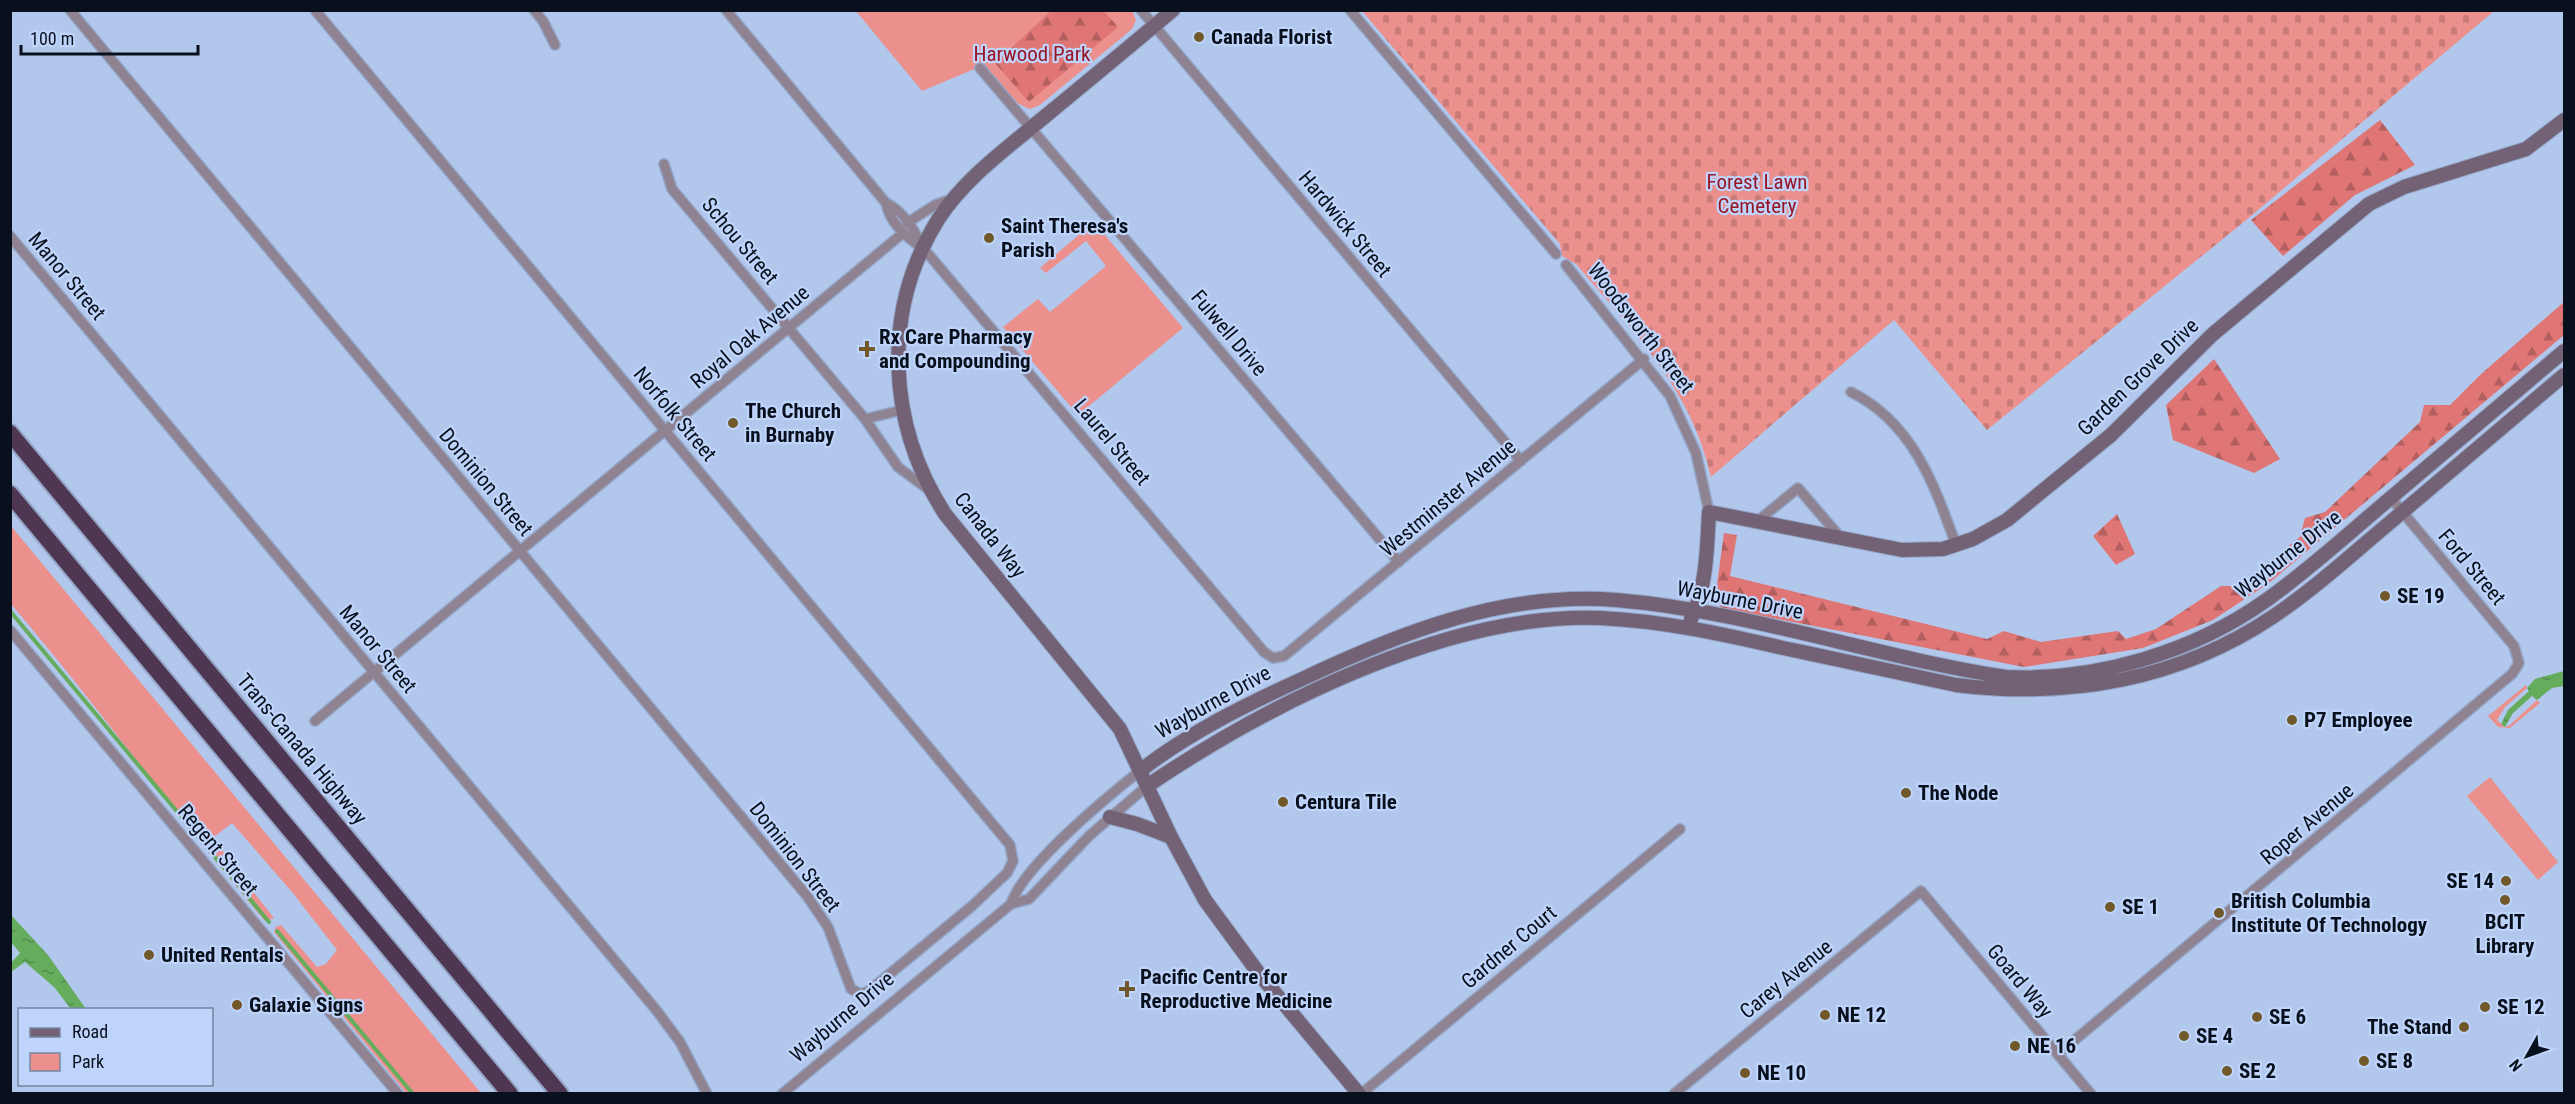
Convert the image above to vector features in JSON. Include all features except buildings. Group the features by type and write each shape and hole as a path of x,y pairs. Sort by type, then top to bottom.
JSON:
{"highway":[{"name":"Trans-Canada Highway","path":"10,434 560,1094"},
{"path":"10,494 510,1094"}],"street":[{"name":"Dominion Street","path":"70,10 818,909 828,927 851,989"},
{"name":"Norfolk Street","path":"315,10 1007,841 1011,849 1012,865 990,890 869,991 861,994 851,989"},
{"path":"534,10 543,21 555,45"},
{"name":"Laurel Street","path":"726,10 886,203 894,207 908,223 924,249 1264,652 1273,658"},
{"name":"Hardwick Street","path":"1141,10 1521,460"},
{"name":"Canada Way","path":"1173,10 983,168 940,218 906,292 900,320 897,362 902,410 916,460 930,490 960,534 1120,729 1171,837 1205,900 1231,938 1360,1094"},
{"path":"1350,10 1556,254"},
{"name":"Fulwell Drive","path":"980,68 1399,562"},
{"name":"Garden Grove Drive","path":"1709,512 1916,552 1956,545 1991,529 2026,505 2111,435 2212,334 2369,204 2404,187 2526,149 2565,120"},
{"name":"Schou Street","path":"664,164 672,189 866,419 898,467 930,490"},
{"path":"908,223 935,205 957,196"},
{"name":"Laurel Street","path":"886,203 888,213 903,233 924,249"},
{"name":"Royal Oak Avenue","path":"315,721 903,233"},
{"name":"Manor Street","path":"10,236 662,1017 693,1063 708,1094"},
{"name":"Woodsworth Street","path":"1566,265 1644,359 1670,396 1696,453 1709,512 1707,552 1695,610 1687,627"},
{"name":"Wayburne Drive","path":"1011,904 1016,888 1087,814 1141,770 1217,721 1270,693 1376,645 1484,610 1547,601 1614,600 1695,610 1984,674 2037,678 2086,672 2142,659 2195,640 2224,626 2267,600 2565,351"},
{"name":"Westminster Avenue","path":"1273,658 1284,656 1644,359"},
{"name":"Wayburne Drive","path":"782,1094 1011,904 1029,899 1110,817 1147,786 1203,750 1322,688 1445,639 1484,628 1571,618 1637,621 1687,627 1893,672 1983,688 2027,691 2081,688 2151,673 2204,654 2275,616 2565,375"},
{"path":"1851,392 1875,404 1913,449 1931,480 1956,545"},
{"path":"866,419 902,410"},
{"path":"1759,520 1798,488 1840,537"},
{"name":"Ford Street","path":"2391,498 2514,646 2518,663"},
{"path":"1484,610 1484,628"},
{"name":"Regent Street","path":"10,630 398,1094"},
{"name":"Roper Avenue","path":"2058,1054 2502,685 2518,663"},
{"path":"1983,688 1984,674"},
{"path":"1110,817 1171,837"},
{"name":"Gardner Court","path":"1360,1094 1680,829"},
{"name":"Goard Way","path":"1921,891 2091,1094"},
{"name":"Carey Avenue","path":"1674,1094 1921,891"}],"green space":[{"path":"1052,10 1104,11 1118,27 1029,102 995,63"},
{"name":"Harwood Park","path":"1132,10 1136,20 1132,29 1040,105 1030,109 1017,103 984,65 922,91 856,11"},
{"name":"Forest Lawn Cemetery","path":"1362,11 2494,11 2245,221 1987,430 1894,320 1711,477 1702,445 1689,416 1675,388 1657,362 1576,264 1562,256 1560,244"},
{"path":"2380,120 2415,165 2355,195 2283,256 2251,220"},
{"path":"1094,222 1183,328 1078,415 1003,327 1038,299 1050,312 1106,266 1086,241 1046,273 1040,268"},
{"path":"2564,302 2564,335 2269,583 2213,620 2143,648 2024,667 1721,608 1716,592 1724,533 1737,535 1730,576 1987,639 2004,631 2041,642 2118,631 2126,639 2156,629 2221,586 2238,586 2300,537 2305,518 2325,512 2420,422 2424,405 2450,405 2480,375"},
{"path":"2214,359 2280,459 2254,473 2173,440 2166,405"},
{"path":"2117,514 2135,554 2116,565 2093,536"},
{"path":"11,526 481,1093 406,1093 274,932 276,927 281,925 317,967 326,964 337,950 292,892 232,823 214,837 232,865 274,918 265,921 11,604"},
{"path":"2526,685 2527,688 2505,707 2497,720 2505,727 2537,700 2540,703 2510,728 2498,727 2488,716"},
{"path":"2490,777 2558,862 2538,880 2467,796"}],"water":[{"path":"2564,671 2564,686 2552,688 2537,700 2532,696 2513,713 2505,727 2501,724 2508,710 2529,691 2527,688 2535,679"},
{"path":"11,915 48,955 85,1008 70,1008 54,987 25,962 11,972 11,963 20,953 11,942"}],"waterway":[{"path":"10,611 269,922"},
{"path":"277,931 413,1094"}],"place":[{"name":"Canada Florist","path":"1199,37"},
{"name":"Saint Theresa's Parish","path":"989,238"},
{"name":"Rx Care Pharmacy and Compounding","path":"867,349"},
{"name":"The Church in Burnaby","path":"733,423"},
{"name":"SE 19","path":"2385,596"},
{"name":"P7 Employee","path":"2292,720"},
{"name":"The Node","path":"1906,793"},
{"name":"Centura Tile","path":"1283,802"},
{"name":"SE 14","path":"2506,881"},
{"name":"BCIT Library","path":"2505,900"},
{"name":"SE 1","path":"2110,907"},
{"name":"British Columbia Institute Of Technology","path":"2219,913"},
{"name":"United Rentals","path":"149,955"},
{"name":"Pacific Centre for Reproductive Medicine","path":"1127,989"},
{"name":"Galaxie Signs","path":"237,1005"},
{"name":"SE 12","path":"2485,1007"},
{"name":"NE 12","path":"1825,1015"},
{"name":"SE 6","path":"2257,1017"},
{"name":"The Stand","path":"2464,1027"},
{"name":"SE 4","path":"2184,1036"},
{"name":"NE 16","path":"2015,1046"},
{"name":"SE 8","path":"2364,1061"},
{"name":"SE 2","path":"2227,1071"},
{"name":"NE 10","path":"1745,1073"}]}
